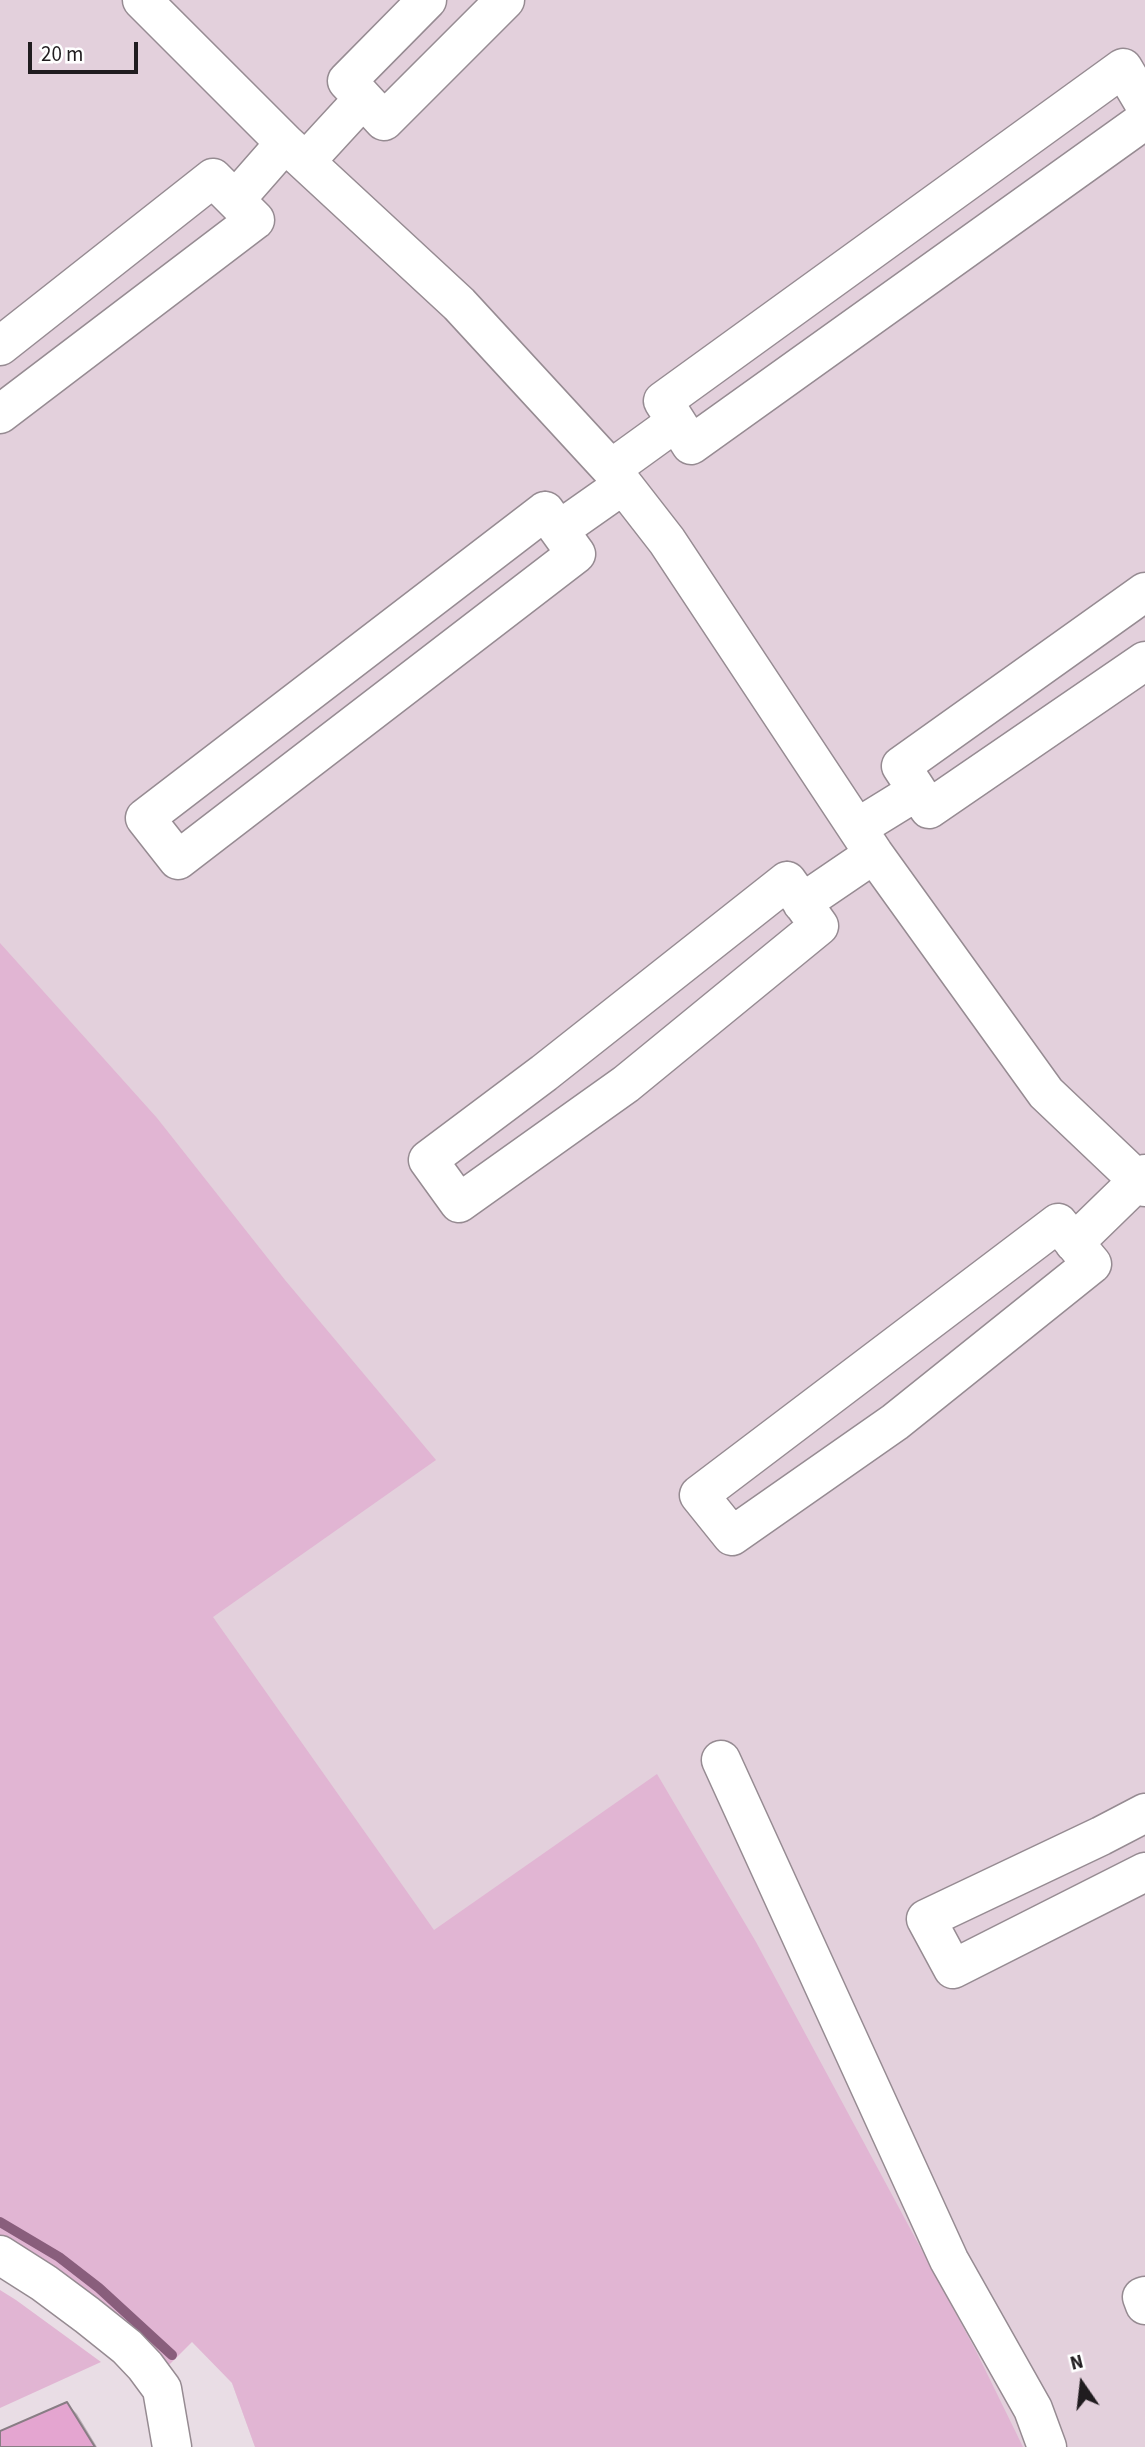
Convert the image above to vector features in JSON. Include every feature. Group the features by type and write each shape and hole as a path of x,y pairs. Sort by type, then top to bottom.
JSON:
{"street":[{"path":"142,0 296,152 459,304 617,477 667,541 865,841 1046,1093 1143,1180 1074,1243"},
{"path":"427,0 348,81 384,121 505,0"},
{"path":"1145,105 1123,68 663,401 691,445 1145,120"},
{"path":"235,200 363,99"},
{"path":"0,346 213,178 255,220 0,414"},
{"path":"559,530 676,422"},
{"path":"545,511 559,530 576,554 178,860 145,818 545,511"},
{"path":"1145,592 901,766 929,809 1145,661"},
{"path":"802,903 917,791"},
{"path":"787,881 802,903 818,926 626,1084 459,1203 428,1160 544,1073 787,881"},
{"path":"1058,1223 1074,1243 1092,1264 895,1422 732,1536 699,1495 1058,1223"},
{"path":"721,1760 949,2260 1033,2409 1047,2447"},
{"path":"1145,1813 926,1919 953,1969 1145,1872"},
{"path":"0,2255 87,2315 127,2347 145,2366 162,2389 172,2447"},
{"path":"1145,2296 1142,2297 1145,2305"}],"shaded area":[{"path":"0,0 1145,0 1145,2447 255,2447 232,2383 0,2136"},
{"path":"0,943 157,1118 285,1280 436,1460 213,1617 434,1930 657,1774 756,1942 976,2351 1023,2447 255,2447 232,2383 192,2342 169,2365 123,2321 66,2275 0,2237"},
{"path":"0,2290 16,2300 101,2362 0,2408"}],"building":[{"path":"67,2402 95,2447 0,2447 0,2431"}],"waterway":[{"path":"0,2222 59,2257 99,2288 172,2355"}]}
